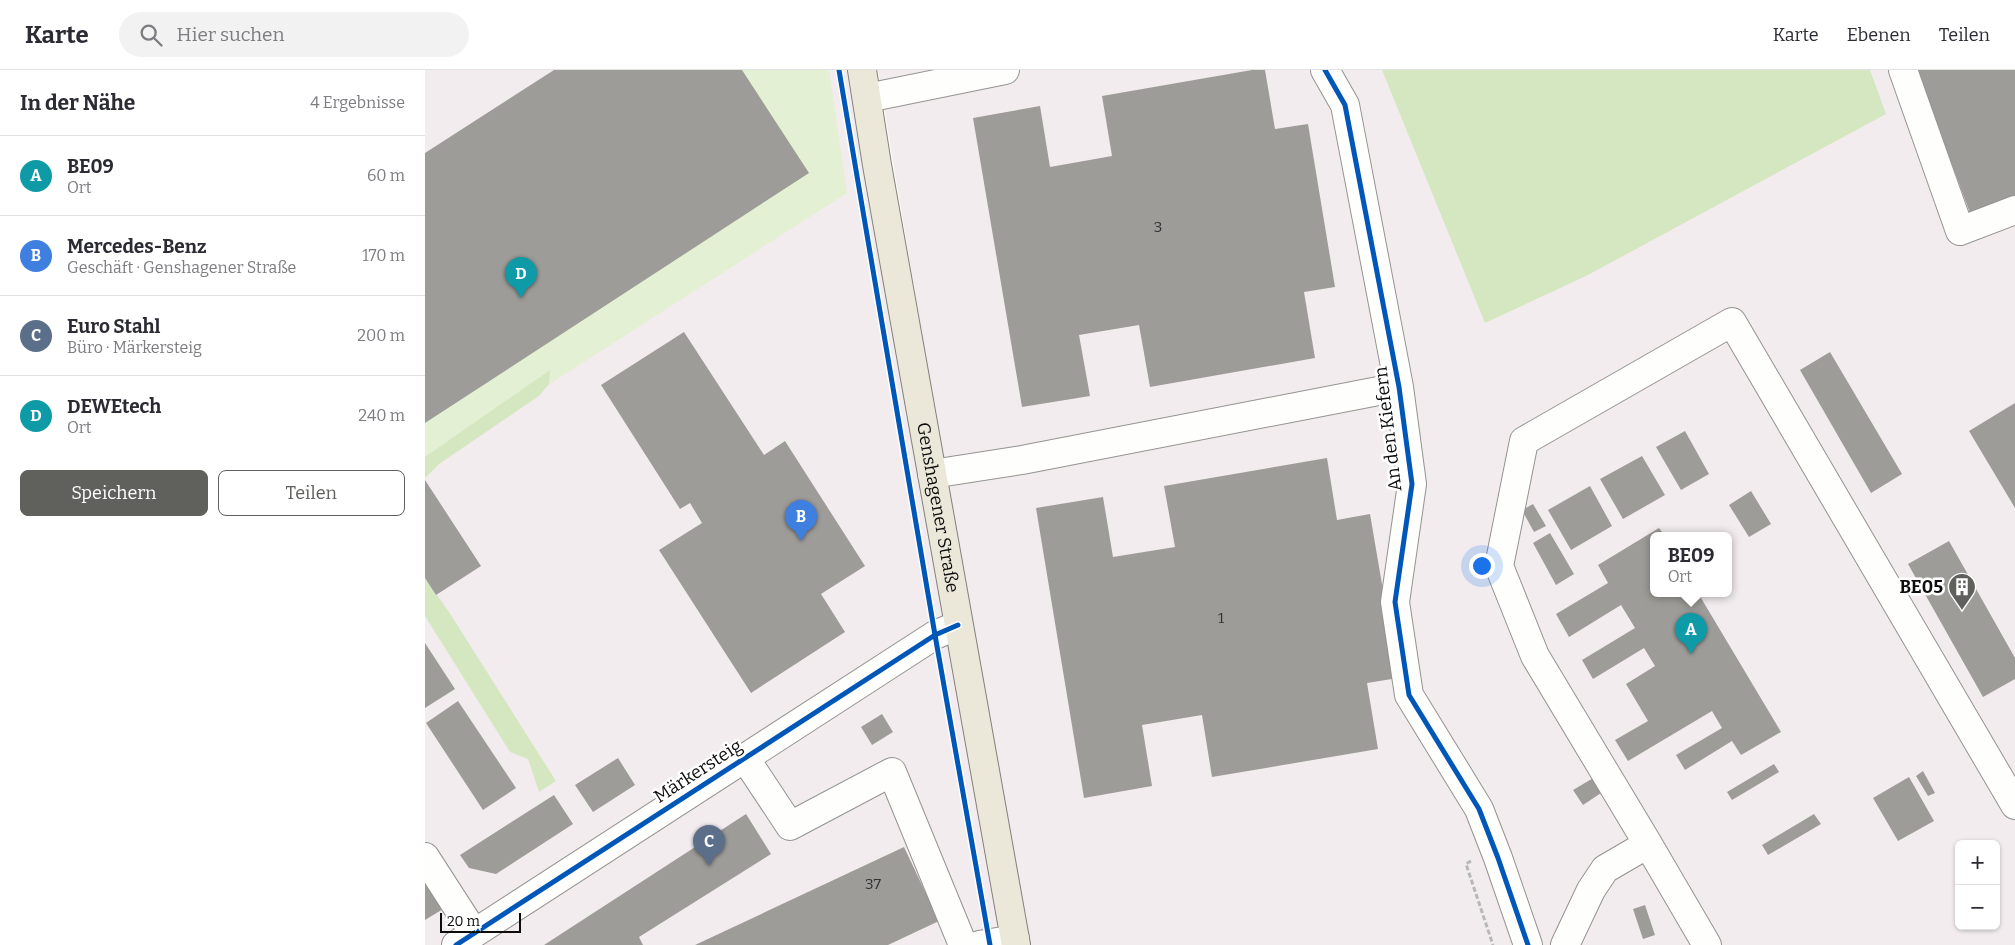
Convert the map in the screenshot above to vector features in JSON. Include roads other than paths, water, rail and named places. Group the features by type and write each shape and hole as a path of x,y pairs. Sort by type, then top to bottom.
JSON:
{"main road":[{"name":"Genshagener Straße","path":"862,70 958,625 1016,942"}],"street":[{"path":"867,98 1005,70"},
{"name":"An den Kiefern","path":"1325,70 1345,105 1399,387 1412,484 1395,602 1409,695 1479,809 1498,858 1527,945"},
{"path":"1903,70 1960,231 2015,210"},
{"path":"1707,945 1535,656 1499,566 1524,442 1732,322 2015,806"},
{"name":"An den Kiefern","path":"932,474 1022,460 1399,387"},
{"name":"Märkersteig","path":"465,939 935,635 958,625"},
{"path":"745,758 790,826 892,772 963,945"},
{"path":"1565,945 1591,890 1605,868 1648,844"},
{"path":"425,857 465,939"},
{"path":"979,945 1016,942"}],"place":[{"name":"DEWEtech","path":"521,298"},
{"name":"Mercedes-Benz","path":"801,541"},
{"name":"BE05","path":"1962,611"},
{"name":"BE09","path":"1691,654"},
{"name":"Euro Stahl","path":"709,866"}]}
